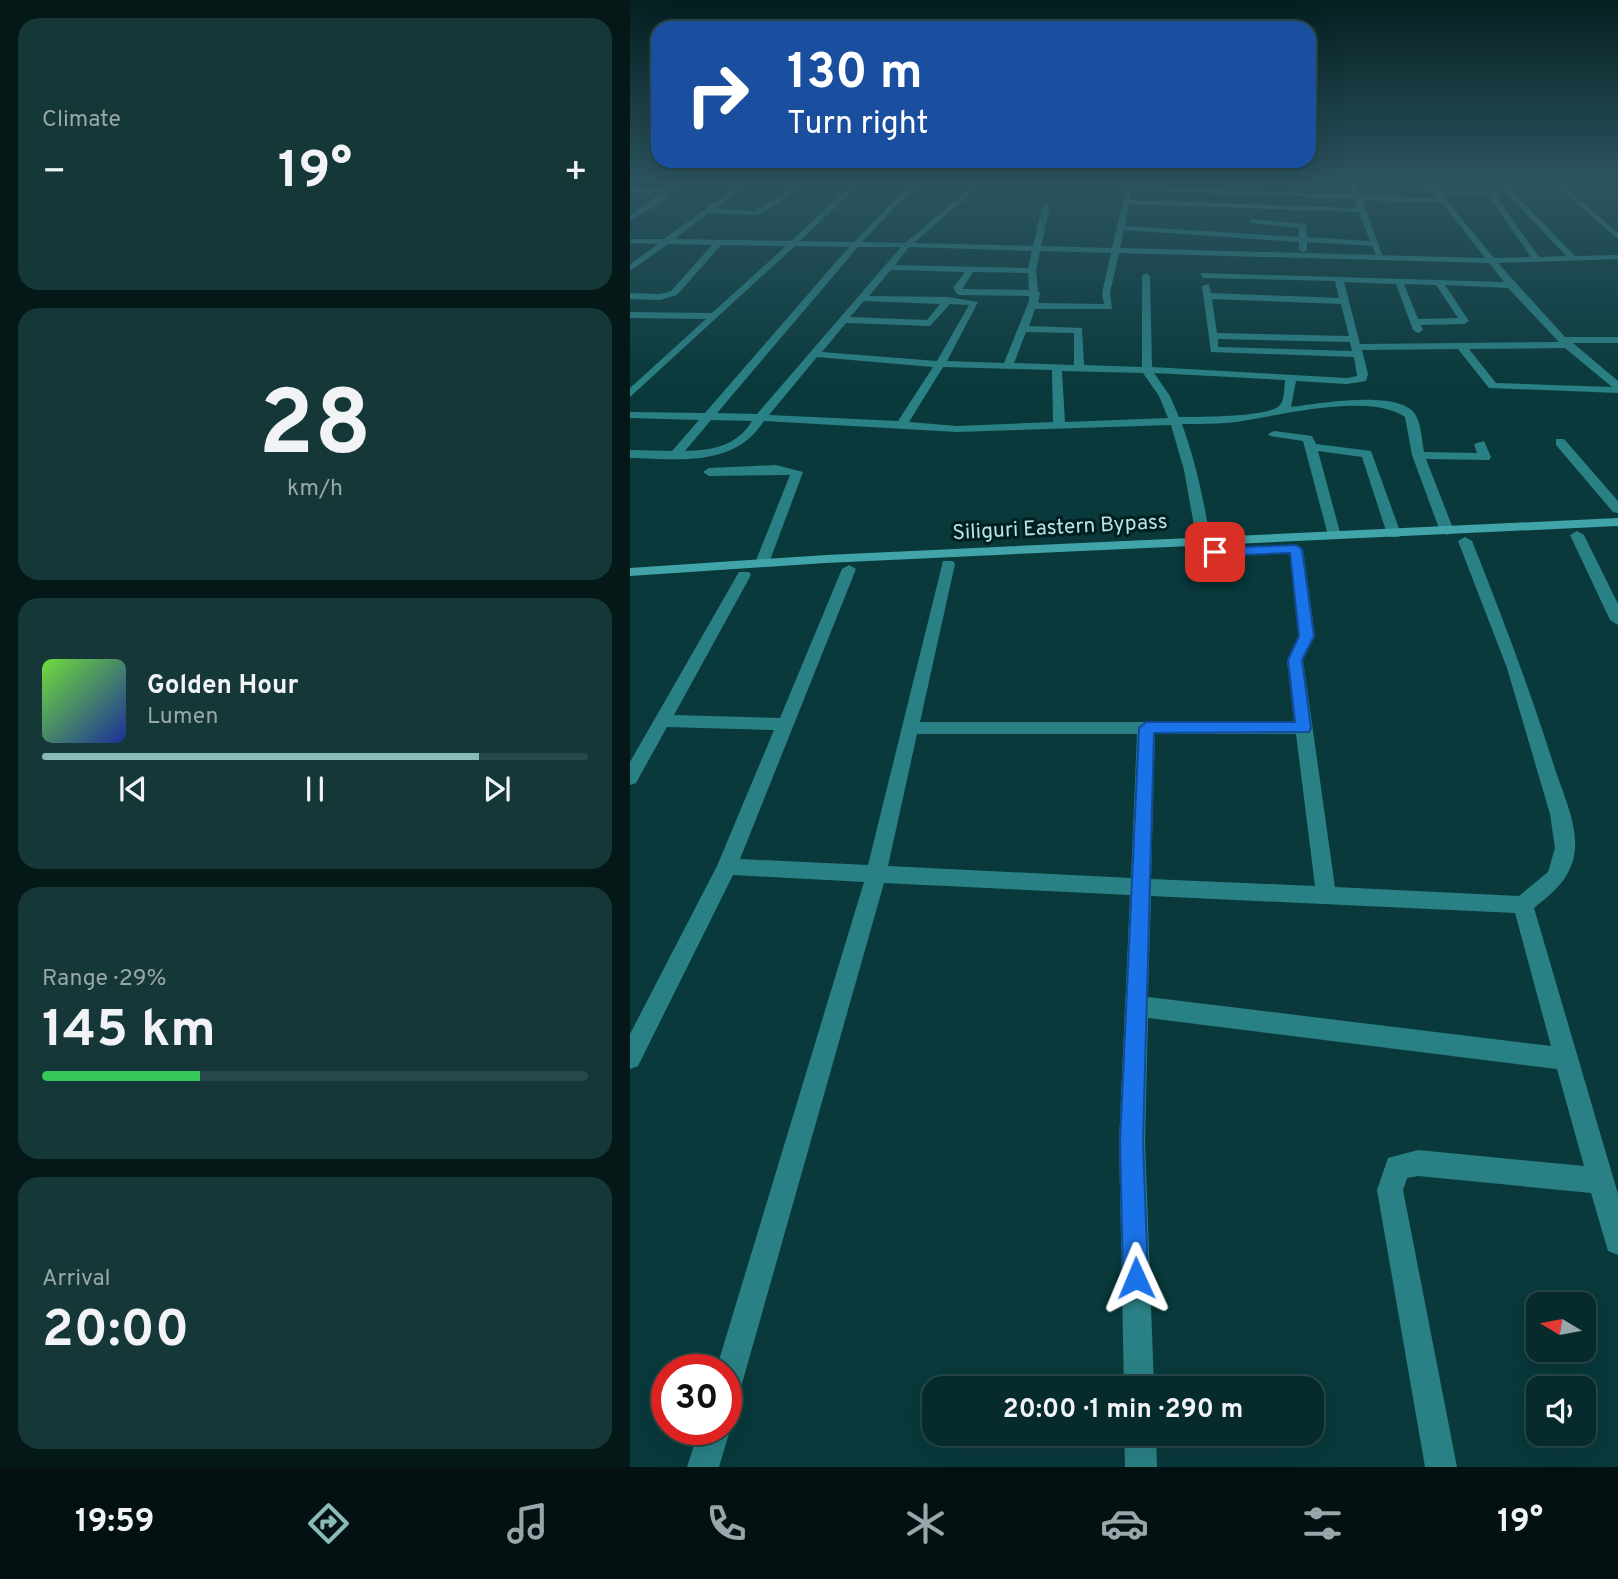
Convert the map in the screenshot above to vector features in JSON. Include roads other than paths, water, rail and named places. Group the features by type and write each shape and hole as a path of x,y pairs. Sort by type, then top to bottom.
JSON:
{"main road":[{"name":"Siliguri Eastern Bypass","path":"630,572 1618,522"},
{"name":"Siliguri Eastern Bypass","path":"630,582 948,564 1618,533"}],"street":[{"path":"630,268 653,250"},
{"path":"630,296 660,297 674,293 711,250"},
{"path":"630,394 784,250"},
{"path":"675,454 851,250"},
{"path":"630,454 701,453 736,445 747,437 760,418 902,250"},
{"path":"1007,368 1036,293 1032,271 1038,250"},
{"path":"1073,250 1491,261 1613,258 1618,265"},
{"path":"1303,250 1303,257"},
{"path":"1377,250 1383,281"},
{"path":"1483,250 1510,285 1566,343 1618,388"},
{"path":"1530,250 1538,261"},
{"path":"1565,250 1574,260"},
{"path":"1032,306 1109,307 1106,293 1115,251"},
{"path":"1200,254 1210,300 1219,372"},
{"path":"888,267 1032,271"},
{"path":"971,269 958,292 1036,293"},
{"path":"1203,275 1510,285"},
{"path":"1146,276 1147,370 1150,380 1165,395 1187,448 1204,542"},
{"path":"815,354 1007,368 1219,372 1356,381 1363,374 1339,279"},
{"path":"1399,281 1424,346"},
{"path":"1415,322 1464,321 1439,283"},
{"path":"862,298 948,300 974,304 901,425"},
{"path":"844,320 930,323 948,300"},
{"path":"1210,300 1343,302"},
{"path":"1210,300 1269,310"},
{"path":"630,315 713,316"},
{"path":"1023,329 1079,330 1079,370"},
{"path":"1214,336 1355,347"},
{"path":"1215,350 1461,346 1618,340"},
{"path":"1461,346 1493,386 1513,389 1618,388"},
{"path":"1057,369 1059,427"},
{"path":"1280,412 1288,404 1291,377"},
{"path":"630,415 760,418 957,429 1257,418 1280,412 1363,404 1394,406 1409,415 1418,455 1447,531"},
{"path":"1274,434 1308,438 1334,536"},
{"path":"1560,442 1618,509"},
{"path":"1418,455 1485,457 1480,444"},
{"path":"1311,447 1367,454 1394,534"},
{"path":"709,472 776,469 797,472 762,564"},
{"path":"1577,535 1618,620"},
{"path":"727,867 1523,905 1557,877 1565,848 1560,814 1515,668 1465,541"},
{"path":"1296,549 1307,636 1295,660 1326,895"},
{"path":"736,1354 876,874 948,564"},
{"path":"630,1058 727,867 849,569"},
{"path":"630,778 639,746 664,720 744,575"},
{"path":"664,720 787,724"},
{"path":"911,728 1303,728"},
{"path":"1139,1376 1132,1142 1146,728"},
{"path":"1523,905 1618,1241"},
{"path":"1136,1006 1567,1059"},
{"path":"1441,1467 1390,1190 1397,1167 1418,1163 1601,1181"},
{"path":"703,1467 710,1445"},
{"path":"1140,1446 1141,1467"}]}
